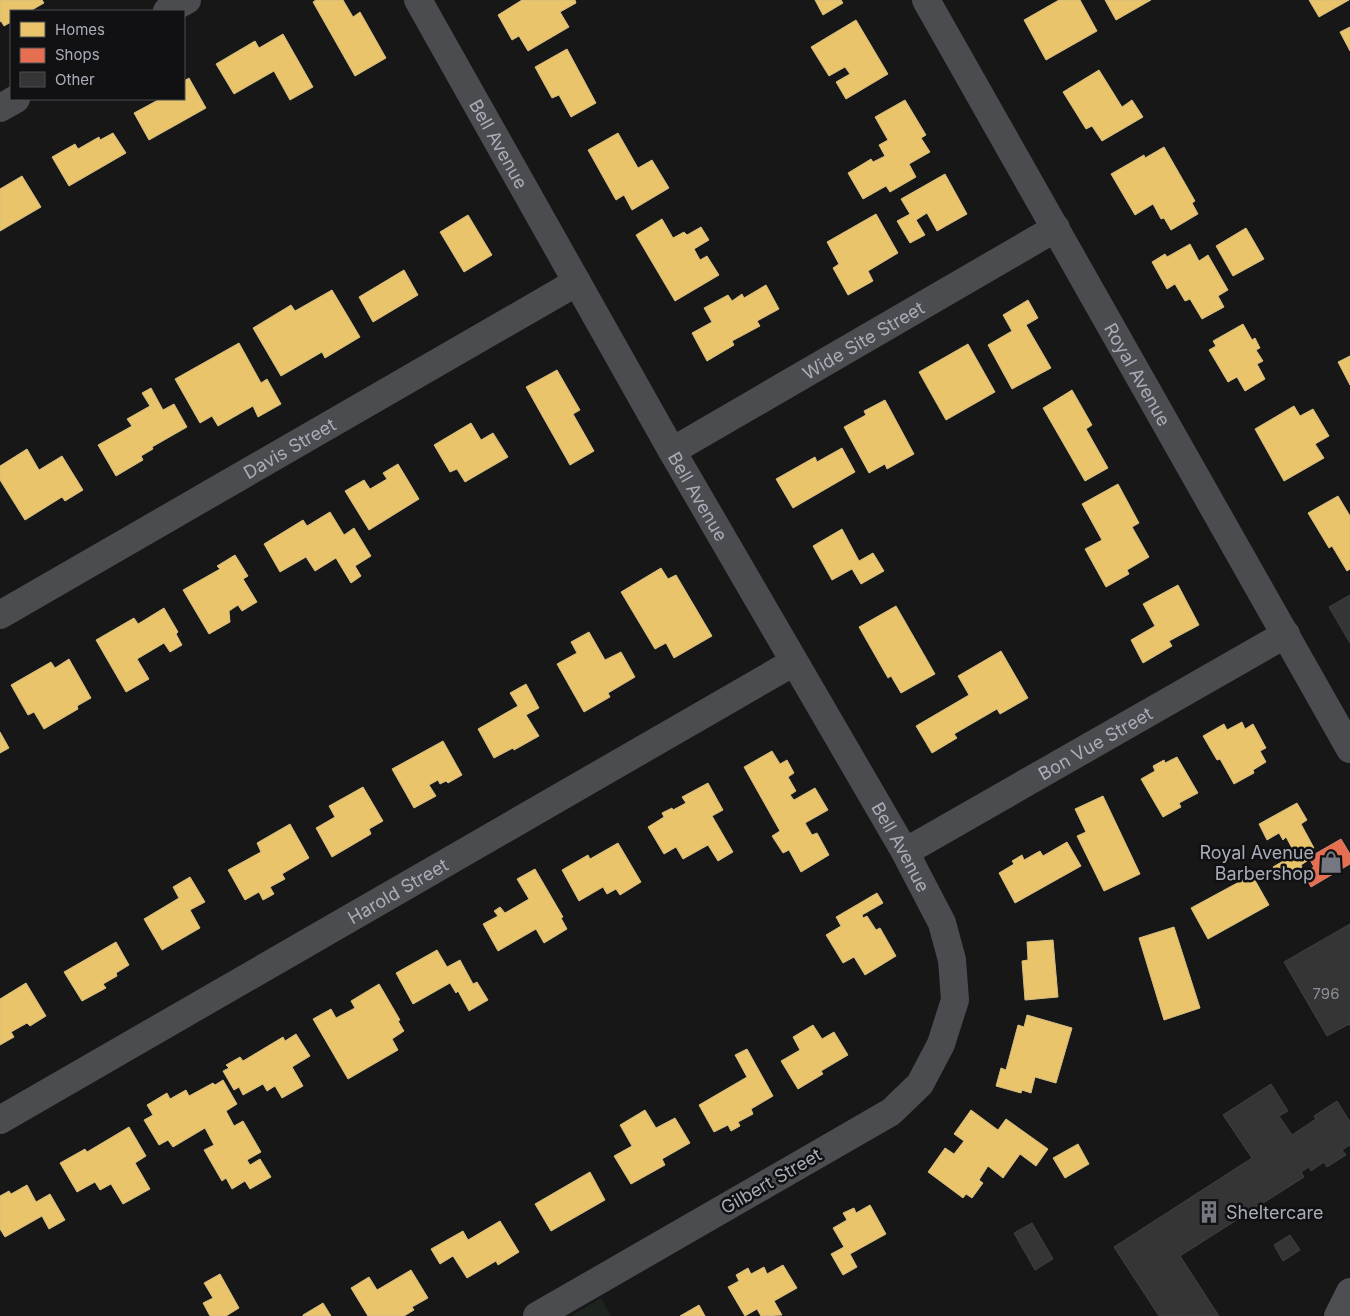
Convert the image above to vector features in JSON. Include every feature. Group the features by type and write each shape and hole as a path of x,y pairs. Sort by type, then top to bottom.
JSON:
{"main road":[{"path":"1338,1316 1350,1292"}],"street":[{"path":"169,10 187,0"},
{"name":"Bell Avenue","path":"418,0 672,451 905,852 942,923 952,960 955,1000"},
{"name":"Royal Avenue","path":"933,2 1056,228 1350,749"},
{"path":"0,108 14,100"},
{"name":"Wide Site Street","path":"672,451 1056,228"},
{"name":"Davis Street","path":"0,615 577,282"},
{"name":"Bon Vue Street","path":"905,852 1286,634"},
{"name":"Harold Street","path":"0,1120 794,662"},
{"name":"Gilbert Street","path":"537,1316 891,1112 920,1084 941,1044 955,1000"}],"shaded area":[{"path":"601,1298 611,1316 571,1316"}],"building: Homes":[{"path":"0,0 42,0 44,3 32,10 10,10 10,23 4,26 0,22"},
{"path":"316,0 343,0 353,17 360,12 386,58 355,76 313,2"},
{"path":"522,0 575,0 576,3 560,12 569,27 528,51 519,36 512,40 498,15"},
{"path":"815,0 841,0 843,3 823,15"},
{"path":"1059,0 1080,0 1097,31 1046,60 1024,20"},
{"path":"1105,0 1151,0 1116,20"},
{"path":"1309,0 1349,0 1319,17"},
{"path":"856,20 888,74 846,99 836,82 850,74 845,67 829,76 811,47"},
{"path":"1350,27 1350,51 1340,32"},
{"path":"283,34 313,87 290,100 274,71 234,94 216,64 255,41 259,48"},
{"path":"567,49 596,103 571,117 559,95 552,98 535,67"},
{"path":"1099,70 1122,107 1132,100 1143,117 1102,141 1092,126 1086,129 1063,92"},
{"path":"189,78 206,108 149,140 134,113 158,100 185,100 185,80"},
{"path":"905,100 926,135 921,138 930,152 909,164 916,177 890,192 886,186 863,199 848,173 871,159 873,162 885,156 879,145 888,140 875,117"},
{"path":"113,133 126,153 69,186 52,157 75,144 78,149 99,137 100,140"},
{"path":"618,133 638,168 652,160 669,188 632,210 624,195 616,200 588,150"},
{"path":"1164,147 1195,201 1192,203 1198,214 1171,230 1164,218 1161,219 1153,204 1135,215 1111,174 1144,155 1145,158"},
{"path":"945,174 967,214 937,231 927,213 916,220 925,235 910,243 897,221 910,214 901,199"},
{"path":"22,176 41,207 0,231 0,189"},
{"path":"876,214 898,253 868,271 873,281 848,295 833,268 839,264 827,242"},
{"path":"468,215 492,255 464,272 440,232"},
{"path":"662,219 673,238 684,232 687,235 701,227 709,240 694,249 700,260 707,256 719,275 675,301 636,235"},
{"path":"1246,228 1264,259 1233,276 1216,246"},
{"path":"1190,244 1199,261 1208,255 1228,290 1218,296 1224,307 1202,319 1190,299 1185,301 1175,284 1167,289 1152,262 1165,254 1167,257"},
{"path":"404,270 418,295 373,322 359,297"},
{"path":"766,285 779,309 757,321 760,326 732,341 734,345 707,361 692,333 712,322 704,308 728,295 732,301 742,294 744,298"},
{"path":"332,290 360,337 325,358 322,352 281,376 253,328 291,305 295,311"},
{"path":"1028,300 1038,318 1026,325 1051,368 1012,389 988,345 1012,331 1003,315"},
{"path":"1243,324 1252,340 1255,338 1260,348 1256,350 1263,361 1257,364 1265,379 1245,391 1237,377 1228,382 1209,350 1216,346 1213,341"},
{"path":"239,343 261,383 267,379 281,404 258,417 253,406 218,426 212,416 200,423 175,379"},
{"path":"968,344 995,392 946,420 919,372"},
{"path":"1350,356 1350,385 1338,362"},
{"path":"557,370 580,410 573,414 594,451 570,465 526,387"},
{"path":"151,388 163,410 174,404 187,427 152,447 153,449 141,456 143,460 116,476 98,445 132,426 127,419 150,406 142,393"},
{"path":"1072,390 1092,425 1086,429 1108,468 1085,481 1043,408"},
{"path":"885,400 914,454 887,469 885,464 869,473 844,427 866,415 864,411"},
{"path":"1294,406 1300,416 1313,409 1329,436 1315,444 1324,458 1284,481 1255,429"},
{"path":"471,423 481,440 493,433 508,457 465,482 457,469 450,472 434,445"},
{"path":"842,448 855,472 793,508 776,479 815,457 817,462"},
{"path":"27,449 39,470 62,456 83,490 65,501 62,497 25,520 0,480 0,466"},
{"path":"398,464 419,499 369,530 345,491 364,480 370,489 387,479 383,473"},
{"path":"1118,484 1139,523 1132,527 1149,557 1127,570 1129,574 1106,587 1085,549 1102,540 1082,504"},
{"path":"1338,496 1350,516 1350,569 1347,571 1332,546 1329,548 1308,513"},
{"path":"330,512 344,535 354,528 371,556 355,566 361,576 351,583 336,558 315,571 306,557 280,572 264,544 303,520 307,526"},
{"path":"842,529 859,561 873,553 884,571 861,584 852,569 832,580 813,546"},
{"path":"235,555 248,576 243,579 257,602 242,611 238,605 229,611 230,622 209,634 183,590 220,569 217,566"},
{"path":"661,568 668,579 676,575 712,636 674,658 666,643 655,649 621,592"},
{"path":"1178,585 1199,625 1169,641 1172,646 1143,663 1131,640 1155,626 1143,604"},
{"path":"896,606 935,674 901,693 891,676 888,678 859,627"},
{"path":"164,608 178,632 176,634 182,645 170,652 164,643 137,659 149,679 126,692 96,640 134,618 138,624"},
{"path":"589,632 605,660 621,652 635,677 608,693 610,697 584,712 557,664 577,653 571,642"},
{"path":"1001,651 1028,698 1000,714 997,709 954,734 957,738 932,753 916,726 969,695 958,676"},
{"path":"69,659 91,698 77,706 78,709 44,729 34,712 28,715 11,685 51,662 55,668"},
{"path":"526,684 539,708 526,715 539,736 514,750 513,748 494,758 478,729 518,706 510,693"},
{"path":"1242,722 1245,729 1253,724 1266,748 1260,751 1266,762 1253,770 1254,773 1234,784 1220,759 1217,760 1203,736 1224,724 1227,730"},
{"path":"0,732 9,748 0,753"},
{"path":"443,741 462,775 448,783 446,781 440,784 438,780 429,785 436,796 414,808 392,769"},
{"path":"772,751 780,764 787,760 794,773 788,777 796,791 790,795 794,800 815,788 828,810 805,823 812,835 817,833 829,855 801,872 789,850 783,853 772,836 780,831 744,767"},
{"path":"1177,757 1198,793 1179,803 1181,807 1163,817 1141,779 1155,771 1153,766 1164,760 1165,763"},
{"path":"708,783 723,810 712,816 733,852 718,861 708,845 683,859 676,847 664,854 648,827 664,817 662,813 686,803 682,797"},
{"path":"363,787 383,821 369,829 371,834 332,857 316,828 335,817 329,806"},
{"path":"1103,796 1140,874 1104,891 1077,836 1086,832 1075,809"},
{"path":"1297,803 1307,820 1301,824 1314,848 1306,852 1308,855 1305,857 1307,861 1301,865 1302,867 1291,874 1289,871 1279,876 1273,867 1292,856 1289,850 1292,848 1286,837 1283,840 1279,833 1267,840 1259,824"},
{"path":"290,824 309,858 282,874 285,879 270,887 274,894 263,900 259,892 245,900 228,870 261,852 257,843"},
{"path":"1067,842 1081,866 1015,903 999,873 1014,864 1012,861 1022,855 1024,860 1040,851 1043,856"},
{"path":"618,843 641,882 620,895 616,889 607,894 603,887 579,901 562,870 588,855 590,859"},
{"path":"535,869 563,917 561,918 567,929 544,943 536,929 498,951 483,924 498,916 494,911 500,907 505,913 529,899 517,879"},
{"path":"1252,875 1269,905 1208,939 1191,908"},
{"path":"190,877 205,902 190,910 200,928 162,950 144,919 179,898 173,887"},
{"path":"877,893 883,903 862,915 863,918 867,916 876,930 880,928 896,956 865,975 854,957 843,963 826,935 841,926 836,917"},
{"path":"1174,927 1200,1008 1164,1020 1139,938"},
{"path":"1053,940 1058,997 1025,1000 1022,961 1028,960 1027,942"},
{"path":"116,942 129,965 116,973 117,976 103,984 106,988 82,1001 64,972"},
{"path":"437,950 447,967 460,960 473,984 477,982 488,1000 469,1011 458,991 456,993 450,983 413,1004 396,973"},
{"path":"26,983 46,1016 30,1026 27,1023 11,1032 14,1037 0,1045 0,999"},
{"path":"379,984 400,1020 398,1021 404,1031 392,1039 398,1050 348,1079 313,1019 331,1009 336,1018 355,1008 351,1001"},
{"path":"1027,1015 1072,1028 1056,1083 1035,1077 1031,1093 1022,1090 1021,1093 996,1086 1001,1068 1006,1070 1018,1025 1024,1027"},
{"path":"813,1025 822,1039 834,1032 848,1055 821,1071 823,1074 798,1089 781,1061 800,1050 793,1037"},
{"path":"296,1034 310,1056 292,1067 303,1086 282,1098 275,1086 267,1091 263,1084 243,1095 239,1087 234,1090 223,1071 229,1068 226,1065 240,1057 243,1061 283,1037 285,1041"},
{"path":"747,1049 773,1096 751,1109 753,1114 738,1122 740,1126 731,1131 728,1125 714,1132 699,1105 747,1077 735,1055"},
{"path":"223,1080 237,1104 226,1111 234,1126 243,1121 261,1152 247,1160 250,1165 260,1159 271,1177 250,1189 245,1181 232,1189 226,1178 222,1181 204,1150 214,1145 205,1128 173,1147 168,1140 159,1145 144,1120 153,1115 147,1105 167,1093 170,1099 186,1090 189,1096 213,1083 215,1085"},
{"path":"645,1110 656,1128 675,1118 690,1143 662,1159 665,1165 631,1184 614,1156 632,1146 620,1125"},
{"path":"971,1110 998,1130 1006,1119 1048,1149 1036,1166 1020,1154 1003,1178 988,1166 979,1180 983,1183 972,1198 966,1194 963,1198 928,1172 945,1148 954,1154 964,1141 954,1134"},
{"path":"129,1127 146,1156 135,1163 150,1189 123,1204 111,1184 100,1190 95,1182 77,1192 60,1163 85,1149 87,1152"},
{"path":"1078,1144 1089,1164 1065,1178 1053,1158"},
{"path":"590,1172 605,1200 551,1231 535,1204"},
{"path":"27,1185 36,1202 50,1194 65,1220 49,1229 42,1216 5,1237 0,1229 0,1196 9,1191 11,1194"},
{"path":"870,1205 886,1234 850,1254 857,1267 843,1275 831,1254 844,1247 833,1228 847,1220 843,1213 854,1208 856,1213"},
{"path":"500,1221 519,1252 498,1265 496,1261 467,1278 453,1256 440,1264 431,1249 463,1231 468,1240"},
{"path":"783,1265 797,1288 774,1301 782,1315 761,1316 757,1309 745,1316 728,1287 739,1281 736,1275 748,1268 751,1274 764,1267 767,1274"},
{"path":"411,1270 428,1298 412,1307 414,1310 404,1316 368,1316 351,1288 369,1277 377,1290"},
{"path":"220,1274 239,1308 226,1316 210,1316 203,1303 213,1298 204,1283"},
{"path":"323,1303 331,1316 303,1316 303,1315"},
{"path":"699,1305 705,1316 680,1316"}],"building: Shops":[{"name":"Royal Avenue Barbershop","path":"1341,839 1350,854 1350,864 1311,887 1303,873 1314,867 1310,860 1316,856 1315,854"}],"building: Other":[{"path":"1350,595 1350,643 1329,607"},
{"path":"1350,924 1350,1026 1349,1024 1327,1036 1284,962"},
{"name":"Sheltercare","path":"1271,1084 1288,1111 1279,1116 1292,1135 1316,1119 1314,1116 1337,1101 1350,1122 1350,1145 1342,1150 1346,1155 1327,1167 1324,1162 1311,1171 1309,1167 1301,1172 1304,1177 1180,1256 1219,1316 1159,1316 1114,1247 1252,1158 1223,1115"},
{"path":"1032,1223 1053,1259 1035,1270 1014,1233"},
{"path":"1290,1235 1300,1250 1283,1261 1274,1245"}],"place":[{"name":"Royal Avenue Barbershop","path":"1331,862"},
{"name":"Sheltercare","path":"1209,1212"}]}
